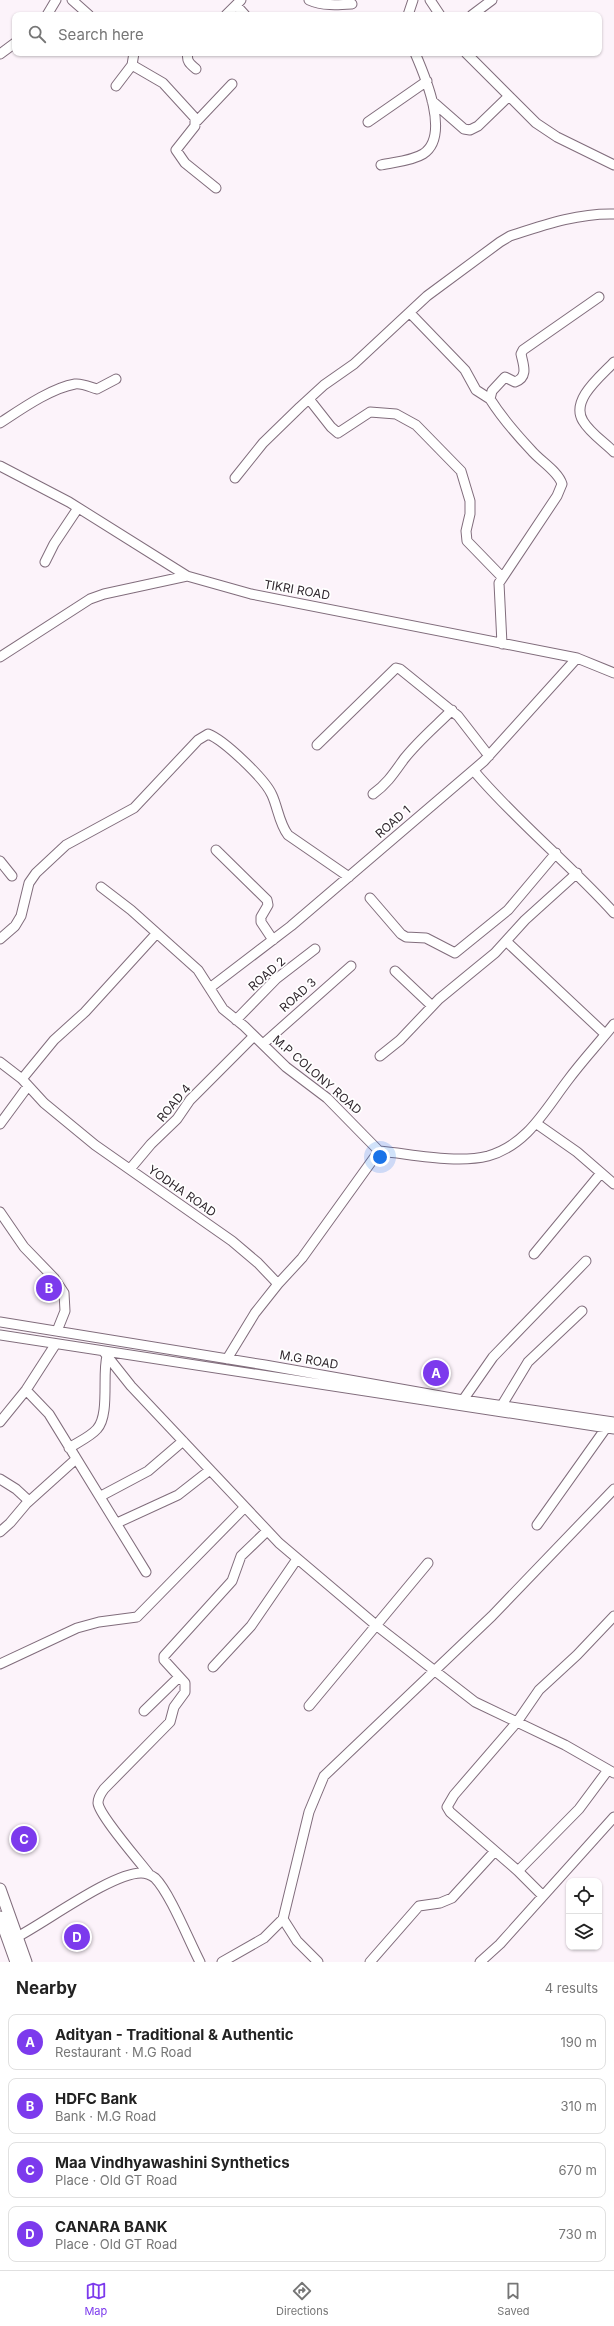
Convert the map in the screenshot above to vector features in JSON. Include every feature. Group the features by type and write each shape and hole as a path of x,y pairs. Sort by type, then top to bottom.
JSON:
{"main road":[{"path":"0,1889 26,1962"},
{"path":"0,1917 16,1962"}],"street":[{"path":"49,12 56,0"},
{"path":"72,0 86,12"},
{"path":"310,0 316,3 331,5 352,4"},
{"path":"409,12 413,0"},
{"path":"430,0 438,12"},
{"path":"476,12 492,0"},
{"path":"229,12 239,3 244,12"},
{"path":"0,54 12,45"},
{"path":"116,86 132,65 134,56"},
{"path":"188,56 187,59 196,69"},
{"path":"381,165 413,158 423,154 430,147 434,138 434,111 432,101 427,80 416,56"},
{"path":"469,56 536,123 557,137 614,165"},
{"path":"132,65 163,83 197,121"},
{"path":"368,122 427,80"},
{"path":"216,188 185,163 176,150 197,121 232,84"},
{"path":"432,101 464,129 470,130 478,126 509,96"},
{"path":"235,478 263,443 309,399 354,364 435,290 505,239 574,217 590,214 614,214"},
{"path":"490,399 492,391 505,377 515,382 521,378 526,367 521,354 523,350 599,297"},
{"path":"410,313 465,370 476,390 490,399 506,422 540,460 555,473 562,484 557,496 502,577 498,590 502,644"},
{"path":"614,362 584,396 580,406 583,421 614,452"},
{"path":"0,423 22,408 60,390 76,384 97,389 116,379"},
{"path":"309,399 331,427 338,433 370,412 396,414 416,425 461,471 470,501 470,514 466,531 467,541 502,577"},
{"name":"TIKRI ROAD","path":"0,466 78,508 187,576 251,594 577,658 614,673"},
{"path":"45,562 54,544 78,508"},
{"path":"0,657 90,599 104,594 187,576"},
{"name":"ROAD 1","path":"211,987 273,940 474,770 489,756 577,658"},
{"path":"317,745 396,668 400,669 452,710 489,756"},
{"path":"373,794 393,777 404,760 428,733 452,710"},
{"path":"0,939 16,926 21,916 30,883 36,873 66,845 134,808 198,740 208,734 224,745 264,783 272,795 283,827 288,834 349,877"},
{"path":"474,770 494,795 577,873 614,913"},
{"path":"216,850 266,900 268,905 261,917 261,922 273,940"},
{"path":"370,898 401,934 406,937 426,938 455,953 508,910 556,853"},
{"path":"0,861 12,876"},
{"path":"380,1056 400,1040 432,1006 507,942 525,920 577,873"},
{"name":"M.P COLONY ROAD","path":"100,887 131,910 156,934 198,970 211,987 217,1002 286,1067 327,1098 380,1151"},
{"path":"0,1124 25,1082 54,1040 85,1012 156,934"},
{"path":"507,942 606,1034"},
{"name":"ROAD 2","path":"236,1020 276,979 315,949"},
{"name":"ROAD 3","path":"263,1044 351,966"},
{"path":"395,971 432,1006"},
{"path":"227,1359 255,1313 278,1284 302,1258 380,1151 436,1157 470,1158 487,1156 516,1143 537,1124 568,1080 614,1025"},
{"name":"ROAD 4","path":"130,1169 151,1144 177,1119 190,1100 254,1036"},
{"name":"YODHA ROAD","path":"0,1062 25,1082 64,1120 95,1145 247,1253 278,1284"},
{"path":"537,1124 577,1152 614,1184"},
{"path":"534,1254 601,1173"},
{"path":"0,1212 24,1247 54,1278 64,1293 65,1311 57,1331"},
{"path":"463,1400 493,1357 586,1261"},
{"path":"502,1405 528,1362 582,1311"},
{"name":"M.G ROAD","path":"0,1322 227,1359 463,1400 502,1405 530,1413 610,1429"},
{"name":"M.G ROAD","path":"0,1336 106,1354 530,1413 614,1422"},
{"path":"0,1422 26,1390 55,1345"},
{"path":"106,1354 131,1386 267,1531 297,1559 377,1626 475,1702 575,1750 611,1772 574,1814 518,1871"},
{"path":"69,1448 92,1433 101,1423 105,1399 106,1354"},
{"path":"26,1390 44,1406 69,1448 101,1496 146,1572"},
{"path":"537,1525 610,1429"},
{"path":"101,1496 148,1471 183,1441"},
{"path":"0,1532 29,1501 76,1459"},
{"path":"117,1523 178,1495 210,1470"},
{"path":"0,1479 16,1489 29,1501"},
{"path":"222,1962 264,1938 283,1919 309,1812 324,1776 492,1616 614,1489"},
{"path":"0,1664 77,1628 99,1622 137,1617 245,1507"},
{"path":"200,1962 166,1892 149,1874 104,1816 98,1805 98,1800 108,1785 170,1722 174,1706 181,1699 187,1688 164,1660 164,1656 232,1581 241,1556 267,1531"},
{"path":"213,1667 251,1626 297,1559"},
{"path":"309,1706 428,1563"},
{"path":"543,1896 495,1850 450,1812 447,1806 454,1795 516,1722 539,1690 577,1655 614,1616"},
{"path":"144,1711 179,1677"},
{"path":"480,1962 500,1944 614,1817"},
{"path":"370,1962 419,1906 440,1904 452,1898 495,1850"},
{"path":"17,1937 106,1885 134,1874 149,1874"},
{"path":"283,1919 297,1941 318,1962"}],"place":[{"name":"HDFC Bank","path":"49,1288"},
{"name":"Adityan - Traditional & Authentic","path":"436,1373"},
{"name":"Maa Vindhyawashini Synthetics","path":"24,1839"},
{"name":"CANARA BANK","path":"77,1937"}]}
